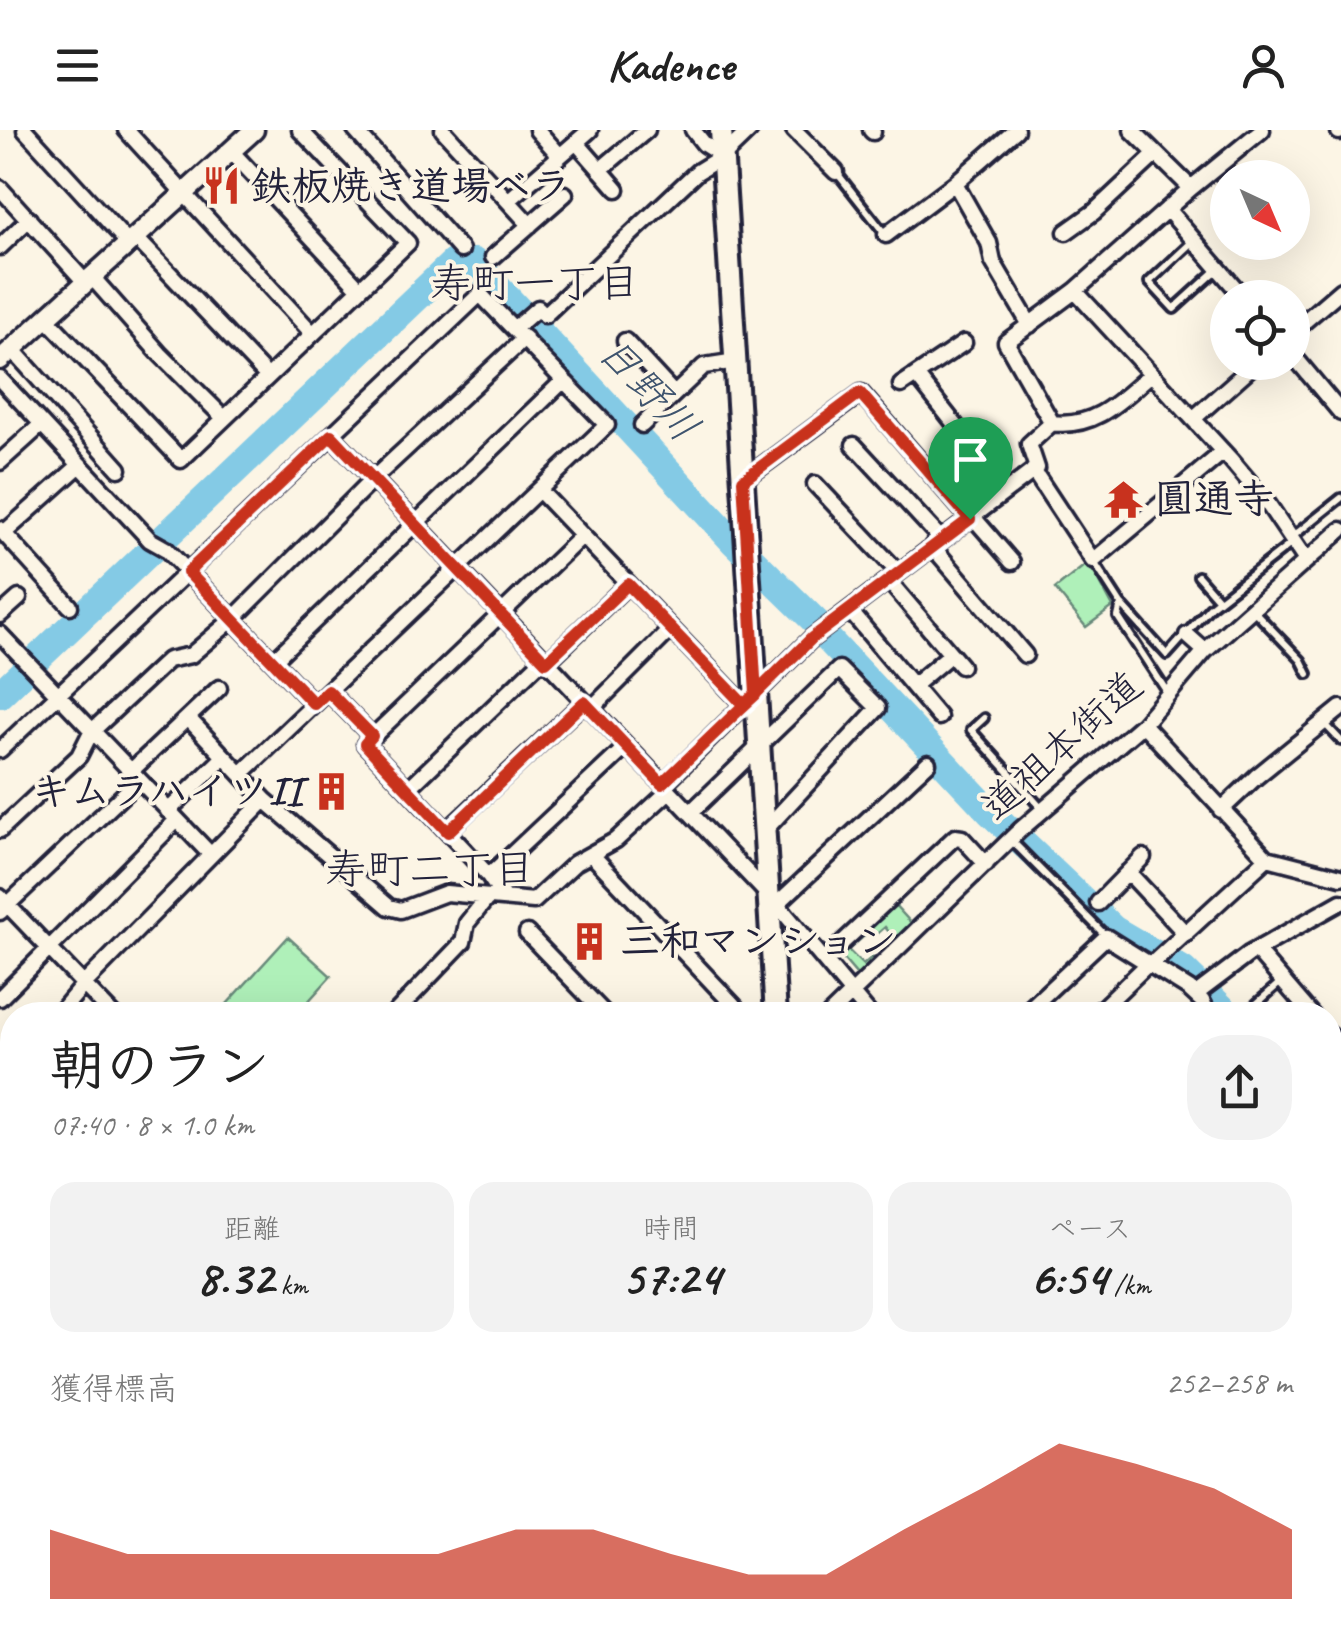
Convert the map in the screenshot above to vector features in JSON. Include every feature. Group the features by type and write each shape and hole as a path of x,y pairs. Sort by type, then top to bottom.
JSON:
{"main road":[{"path":"721,130 747,541 750,699 759,745 773,899 776,1002"}],"street":[{"path":"25,130 268,377"},
{"path":"126,130 313,334"},
{"path":"119,468 6,355 254,130"},
{"path":"46,318 180,460 408,244 300,130"},
{"path":"355,130 461,250"},
{"path":"443,130 530,225"},
{"path":"537,130 560,156"},
{"path":"508,201 590,130"},
{"path":"600,170 646,130"},
{"path":"694,130 704,144 723,156"},
{"path":"0,830 79,756 92,732 168,660 191,655 232,619 520,333 538,308 545,315 697,172 723,156 750,130"},
{"path":"794,130 836,172"},
{"path":"886,235 956,183 1016,130"},
{"path":"1132,130 1191,188"},
{"path":"1052,423 1006,342 1075,291 1262,130"},
{"path":"576,142 618,189"},
{"path":"231,151 360,289"},
{"path":"1066,232 1094,212 1156,154"},
{"path":"956,183 988,243 993,262 1030,325"},
{"path":"0,188 224,418"},
{"path":"493,257 566,194"},
{"path":"1167,209 1229,280"},
{"path":"0,247 29,219"},
{"path":"1310,317 1341,290"},
{"path":"1075,291 1268,504 1304,559"},
{"path":"0,750 480,294 607,425 241,774"},
{"path":"625,341 674,394"},
{"path":"901,385 964,344"},
{"path":"642,426 704,366 736,360"},
{"path":"188,718 265,800 389,908 400,910 446,893 534,901 575,864 616,840 750,699 822,632 1037,468 1029,444 1052,423 1085,422 1109,411 1151,374"},
{"path":"916,375 960,432 944,444 992,502"},
{"path":"1310,376 1341,413"},
{"path":"0,379 150,540 166,549 314,704"},
{"path":"273,662 564,380"},
{"path":"1192,419 1236,380"},
{"path":"743,480 860,393 1012,562"},
{"path":"0,462 42,424"},
{"path":"331,435 773,899 860,1002"},
{"path":"854,445 1024,654"},
{"path":"1033,470 1093,561 1223,452"},
{"path":"70,606 2,531 80,465"},
{"path":"816,484 956,660 913,686"},
{"path":"540,491 671,629 750,699"},
{"name":"道祖本街道","path":"843,1002 1013,837 1143,724 1205,651 1341,530"},
{"path":"504,898 490,876 365,744 582,536"},
{"path":"408,790 628,584"},
{"path":"1,612 19,598"},
{"path":"850,611 939,718"},
{"path":"448,832 671,629"},
{"path":"0,634 211,855"},
{"path":"1187,635 1205,651"},
{"path":"690,813 839,669 878,708 765,830"},
{"path":"101,1002 3,904 219,688"},
{"path":"328,691 372,736"},
{"path":"1221,810 1341,708"},
{"path":"1143,724 1267,858 1339,873"},
{"path":"490,876 626,746"},
{"path":"0,998 223,758"},
{"path":"773,899 928,763"},
{"path":"69,1002 265,800"},
{"path":"824,960 955,837 962,838 986,864"},
{"path":"591,854 731,1002"},
{"path":"1093,910 1143,857"},
{"path":"1109,1002 1267,858"},
{"path":"1128,872 1186,934"},
{"path":"406,1002 463,942 467,923 488,897"},
{"path":"1202,990 1256,950 1341,902"},
{"path":"527,933 593,1002"},
{"path":"1037,1002 1106,937 1202,990"},
{"path":"1256,950 1301,1002"},
{"path":"1202,990 1205,1002"}],"lane":[{"path":"836,172 886,235"},
{"path":"1194,240 1149,282 1174,309 1219,268"},
{"path":"1093,561 1121,604 1167,655 1219,600 1341,498"},
{"path":"1198,576 1219,600"},
{"path":"1121,604 1118,616 1170,696"},
{"path":"1252,608 1301,660 1308,674"},
{"path":"984,718 971,730 1044,811"},
{"path":"1324,722 1341,741"},
{"path":"1013,837 1093,910 1106,937"},
{"path":"1258,1002 1282,980"}],"green space":[{"path":"1089,562 1113,607 1086,627 1055,589"},
{"path":"893,903 913,925 896,941 885,927 876,935 871,930 848,950 863,965 872,957 877,962 862,976 857,975 839,954"},
{"path":"288,937 331,976 308,1002 229,1002"}],"waterway":[{"name":"日野川","path":"0,694 453,263 474,262 734,542 818,624 989,811 1113,929 1183,970 1216,1002"}],"place":[{"name":"鉄板焼き道場ベラ","path":"221,186"},
{"name":"圓通寺","path":"1124,499"},
{"name":"キムラハイツII","path":"332,791"},
{"name":"三和マンション","path":"590,941"}],"district":[{"name":"寿町一丁目","path":"535,283"},
{"name":"寿町二丁目","path":"430,869"}],"route":[{"path":"970,519 812,638 788,664 744,705 628,584 546,662 331,435 188,572 314,704 328,691 372,736 365,744 448,832 584,702 662,784 756,694 743,480 860,393 970,519"}]}
